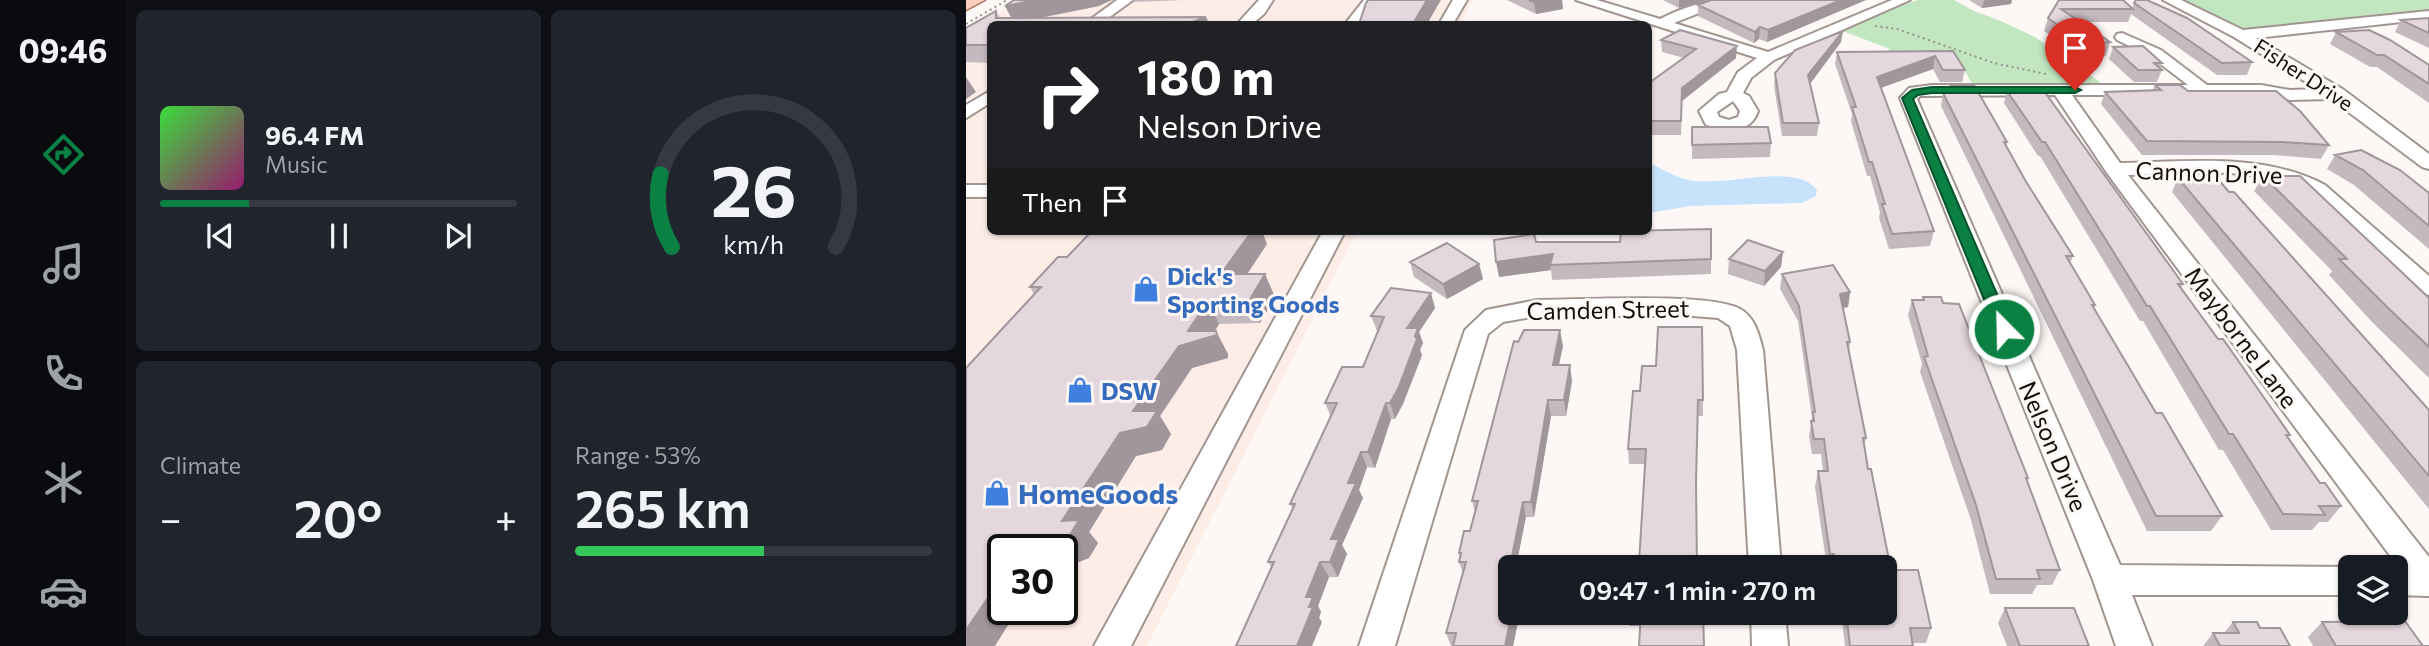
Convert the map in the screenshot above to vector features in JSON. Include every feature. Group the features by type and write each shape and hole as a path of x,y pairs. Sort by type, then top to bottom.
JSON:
{"main road":[{"path":"966,5 976,0"}],"street":[{"path":"1095,21 1125,0"},
{"path":"1354,21 1371,0"},
{"path":"1448,21 1460,0"},
{"path":"1583,0 1769,57"},
{"path":"1663,23 1689,10 1724,0"},
{"path":"1734,95 1744,75 1769,57 1903,0"},
{"name":"Fisher Drive","path":"2170,0 2241,34 2338,94 2429,163"},
{"path":"1247,21 1260,8"},
{"path":"2241,34 2429,15"},
{"path":"2342,24 2366,35"},
{"path":"2122,37 2153,50 2176,65 2204,90"},
{"name":"Nelson Drive","path":"2110,580 1908,98 1915,92 1932,90 2057,83 2338,94"},
{"name":"Mayborne Lane","path":"2057,83 2115,169 2429,581"},
{"name":"Nelson Drive","path":"2261,90 2277,85 2323,85"},
{"path":"966,113 987,98"},
{"name":"Cannon Drive","path":"2115,169 2266,170 2299,177 2318,189 2429,288"},
{"path":"966,191 987,191"},
{"path":"1112,646 1332,235"},
{"name":"Camden Street","path":"1377,646 1477,330 1484,322 1509,312 1537,308 1693,308 1718,309 1735,314 1746,328 1750,350 1764,555"},
{"path":"2134,646 2110,580 2338,580"},
{"path":"2408,580 2429,581"},
{"path":"1769,625 1770,646"}],"path":[{"path":"966,24 1007,0"},
{"path":"1886,22 1897,29"},
{"path":"1870,25 1897,29 2057,83"}],"shaded area":[{"path":"1020,0 1473,0 1462,21 987,21 987,235 1355,235 1147,646 966,646 966,32"}],"green space":[{"path":"1918,0 1954,0 2003,22 2035,37 2107,87 1974,87 1957,57 1877,57 1890,49 1840,30"},
{"path":"2177,0 2429,0 2429,13 2253,30 2239,28"}],"water":[{"path":"1652,164 1689,180 1703,182 1793,177 1807,182 1817,190 1816,196 1802,203 1690,206 1652,212"}],"building":[{"path":"1014,0 1036,0 1005,6"},
{"path":"1368,0 1427,0 1415,21 1360,21"},
{"path":"1711,0 1841,0 1768,30 1760,27 1755,32 1698,5"},
{"path":"2059,0 2123,0 2133,9 2061,9 2110,42 2085,44 2048,18"},
{"path":"2136,0 2147,0 2187,18 2252,62 2222,63 2134,3"},
{"path":"996,11 996,18 1206,17 1195,21 987,21 987,45 966,45 966,28"},
{"path":"2429,18 2429,33 2401,20"},
{"path":"1680,30 1737,46 1682,88 1681,121 1652,121 1652,81 1696,49 1661,40"},
{"path":"2369,30 2429,65 2429,84 2384,55 2377,55 2336,32"},
{"path":"1843,31 1808,75 1819,123 1783,123 1775,73 1795,50"},
{"path":"2143,46 2162,63 2154,63 2162,70 2138,70 2113,47"},
{"path":"1953,51 1965,70 1943,70 1935,56 1877,77 1934,231 1892,234 1872,162 1869,162 1852,107 1856,107 1837,52"},
{"path":"1974,85 2007,142 2004,142 2025,180 2073,256 2066,256 2095,305 2092,305 2156,413 2162,413 2222,516 2156,516 1943,93 1955,93 1951,86"},
{"path":"2155,85 2180,85 2188,91 2276,91 2300,111 2329,145 2147,141 2105,92 2161,90"},
{"path":"2007,91 2044,91 2183,284 2178,284 2218,339 2223,339 2320,483 2325,483 2341,506 2319,506 2325,515 2283,514 2233,434 2229,434 2150,306 2147,306 2045,142 2042,142"},
{"path":"1692,127 1768,127 1771,143 1692,145"},
{"path":"2361,150 2400,170 2429,193 2429,226 2363,170 2335,155"},
{"path":"2263,176 2300,176 2429,298 2429,347 2339,259 2347,259"},
{"path":"2178,178 2217,178 2229,192 2234,192 2429,410 2429,476"},
{"path":"1711,229 1711,259 1550,265 1553,254 1496,262 1494,240 1534,235 1536,242 1620,242 1621,235 1652,235 1652,230"},
{"path":"1088,235 1249,235 1221,274 1265,274 1249,301 1208,301 1188,331 1216,331 1217,335 1179,346 1133,411 1157,411 1147,427 1120,433 1062,521 1079,520 1071,534 987,534 987,599 966,630 966,368 1041,287 1030,287 1058,257 1067,257"},
{"path":"1748,240 1783,252 1765,271 1729,259"},
{"path":"1447,243 1479,264 1443,284 1410,262"},
{"path":"1833,265 1850,292 1840,294 1866,438 1863,438 1868,469 1871,469 1888,555 1830,554 1818,471 1828,471 1824,439 1814,439 1811,421 1814,421 1815,412 1799,306 1782,274"},
{"path":"1391,288 1431,293 1407,328 1418,328 1415,336 1417,339 1398,389 1390,403 1386,403 1368,452 1361,452 1348,483 1356,483 1331,539 1339,539 1330,562 1320,562 1306,597 1313,597 1309,607 1313,607 1297,646 1236,646 1274,562 1268,562 1295,504 1290,504 1337,403 1325,403 1342,367 1363,367 1384,317 1371,316"},
{"path":"1923,297 1941,297 1943,303 1959,304 2028,478 2060,570 2037,570 2040,579 1996,579 1976,505 1924,357 1928,356 1912,300 1924,300"},
{"path":"1658,327 1702,327 1703,400 1698,400 1697,555 1639,555 1646,449 1628,449 1633,391 1640,391 1642,366 1656,366"},
{"path":"1524,330 1560,330 1553,365 1570,365 1564,400 1548,400 1531,502 1523,502 1512,555 1498,555 1498,625 1509,625 1505,646 1453,646 1456,633 1446,633 1466,562 1459,562 1459,553 1464,531 1470,531 1478,501 1472,501 1514,341 1518,342"},
{"path":"1897,570 1918,570 1931,628 1910,628 1913,646 1850,646 1848,625 1897,625"},
{"path":"2005,608 2074,608 2089,646 2020,646"},
{"path":"2233,622 2257,622 2260,628 2280,628 2290,646 2220,646 2213,633 2239,633"},
{"path":"2322,622 2338,622 2338,625 2408,625 2423,646 2336,646"},
{"path":"1640,625 1703,625 1704,646 1639,646"}],"place":[{"name":"Dick's Sporting Goods","path":"1146,289"},
{"name":"DSW","path":"1080,390"},
{"name":"HomeGoods","path":"997,493"}],"route":[{"path":"2004,329 1908,98 1915,92 1932,90 2075,90"}]}
